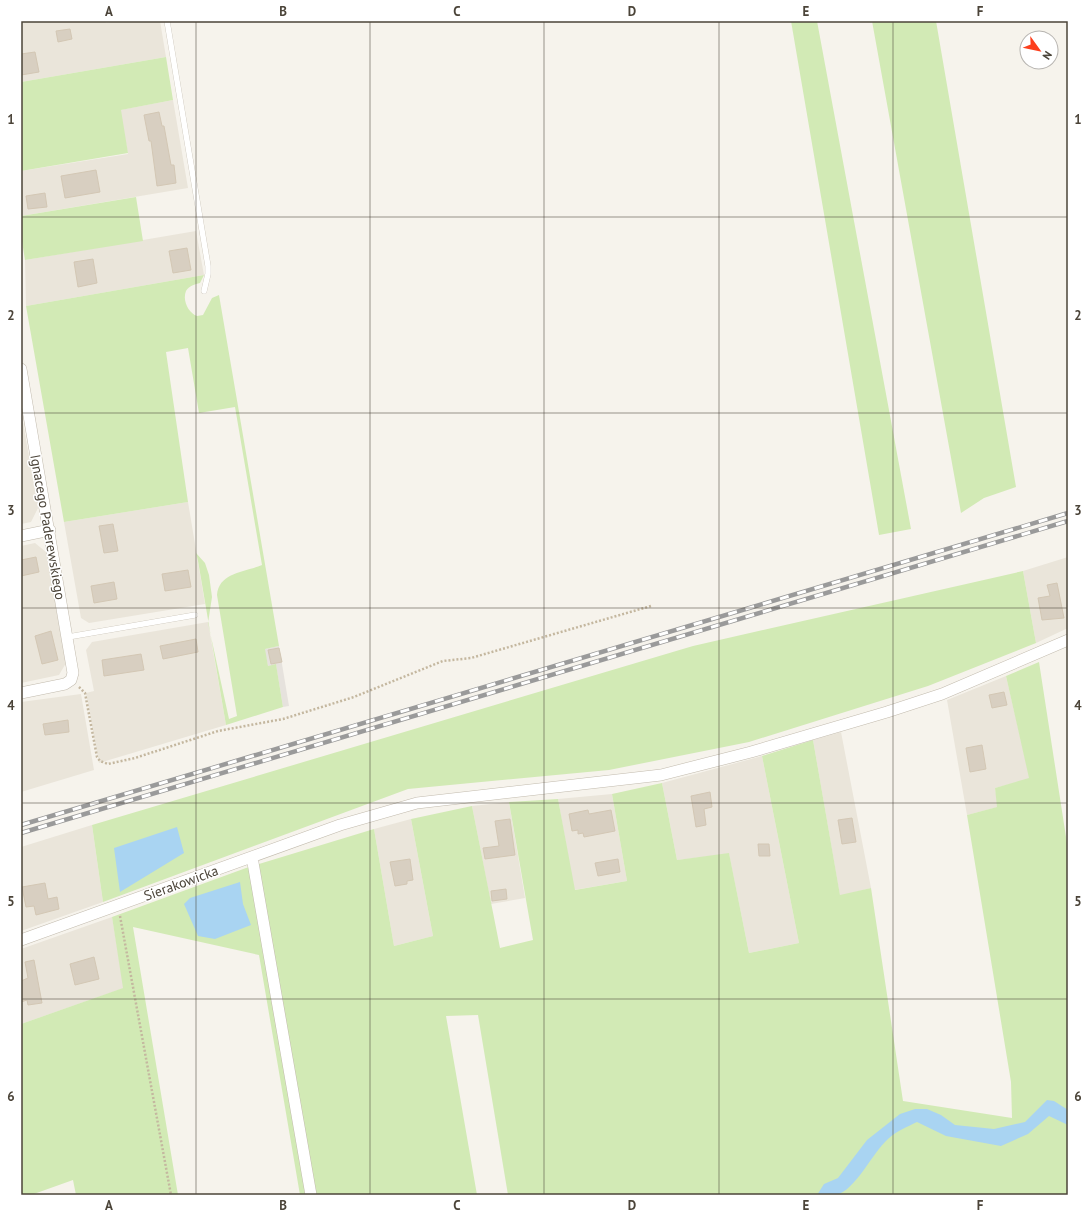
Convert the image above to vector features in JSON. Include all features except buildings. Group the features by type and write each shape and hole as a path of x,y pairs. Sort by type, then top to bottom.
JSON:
{"street":[{"name":"Ignacego Paderewskiego","path":"21,370 74,673 69,682"},
{"path":"21,536 50,530"},
{"name":"Sierakowicka","path":"21,940 340,825 416,803 661,775 751,752 887,712 942,694 1068,640"},
{"path":"21,693 69,682"},
{"path":"252,857 311,1195"}],"lane":[{"path":"167,21 208,266 208,274 204,291"},
{"path":"68,637 195,615"}],"path":[{"path":"69,682 81,688 85,693 97,758 108,764 135,758 218,731 283,719 354,697 443,661 471,658 651,606"},
{"path":"118,905 171,1195"}],"shaded area":[{"path":"21,21 105,21 106,23 117,21 160,21 166,57 21,82"},
{"path":"173,100 188,188 21,216 21,171 128,154 120,110"},
{"path":"196,231 204,275 26,306 25,260"},
{"path":"21,411 38,508 31,522 21,524"},
{"path":"188,502 205,604 89,623 81,618 64,522"},
{"path":"35,543 46,552 66,663 59,675 21,683 21,546"},
{"path":"1068,557 1068,628 1036,643 1023,571"},
{"path":"208,622 226,725 99,763 86,693 94,691 86,650 92,642"},
{"path":"279,646 289,706 283,707 276,665 268,666 264,649"},
{"path":"1006,676 1030,779 995,788 998,807 967,815 947,700"},
{"path":"81,694 94,770 21,792 21,702"},
{"path":"841,732 871,888 840,896 813,740"},
{"path":"762,756 799,943 749,953 729,854 677,860 662,783"},
{"path":"612,794 627,881 574,890 558,799"},
{"path":"509,802 525,898 491,904 472,806"},
{"path":"411,819 433,936 394,946 374,829"},
{"path":"92,825 103,902 21,931 21,847"},
{"path":"112,917 124,988 21,1024 21,949"}],"green space":[{"path":"791,21 817,21 911,529 879,535"},
{"path":"872,21 936,21 1016,487 984,498 961,513"},
{"path":"166,57 173,100 121,110 128,153 21,171 21,82"},
{"path":"136,197 143,241 25,260 21,235 21,216"},
{"path":"204,275 200,283 187,289 185,299 191,312 197,316 203,315 212,298 219,295 279,646 265,649 268,666 276,664 283,707 226,725 211,635 229,719 237,716 217,595 222,582 228,577 262,565 235,407 199,413 188,348 166,352 188,502 64,522 26,306"},
{"path":"196,553 205,563 209,575 212,597 208,621"},
{"path":"1023,571 1036,643 928,686 749,742 609,770 408,789 103,902 92,825 693,646"},
{"path":"1039,662 1068,850 1068,1195 508,1195 478,1015 446,1016 477,1195 300,1195 259,955 133,927 178,1195 76,1195 73,1180 31,1195 21,1195 21,1024 123,988 112,917 246,868 374,829 394,946 433,936 411,819 472,806 500,948 533,940 509,802 558,799 575,890 627,881 612,794 662,783 677,860 729,853 749,953 799,943 762,756 813,740 840,895 871,888 903,1101 1012,1118 1011,1082 967,815 997,807 995,788 1029,778 1006,676"}],"water":[{"path":"177,827 184,853 120,892 114,848"},
{"path":"240,882 243,904 251,925 215,939 198,936 184,904 190,898"},
{"path":"1047,1100 1054,1101 1068,1110 1068,1125 1049,1116 1028,1134 1001,1146 946,1136 917,1122 891,1136 882,1145 857,1179 843,1192 836,1195 817,1195 824,1184 838,1178 867,1140 900,1114 915,1109 927,1109 941,1115 955,1125 994,1129 1025,1122"}],"railway":[{"path":"21,825 1068,513"},
{"path":"21,833 1068,521"}]}
